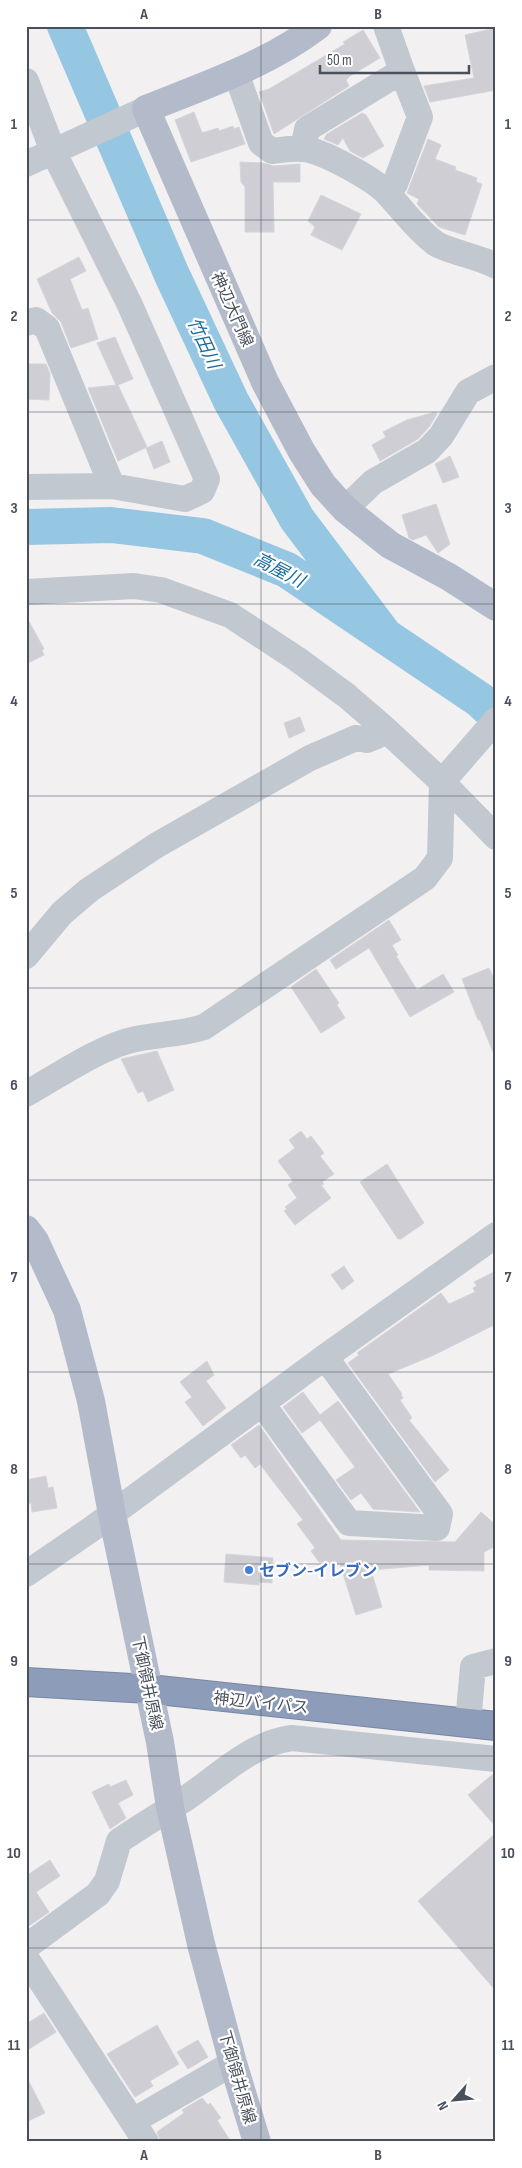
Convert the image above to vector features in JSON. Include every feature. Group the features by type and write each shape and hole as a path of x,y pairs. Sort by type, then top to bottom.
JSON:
{"highway":[{"name":"神辺バイパス","path":"26,1682 149,1689 496,1726"}],"main road":[{"path":"141,111 236,73 292,46 318,26"},
{"name":"神辺大門線","path":"141,111 265,382 302,452 323,484 345,509 390,545 449,577 496,607"},
{"name":"下御領井原線","path":"26,1229 34,1241 67,1310 91,1401 112,1514 160,1742 170,1807 201,1944 233,2063 257,2142"}],"street":[{"path":"386,26 420,117 395,184 386,192"},
{"path":"303,149 308,129 402,71"},
{"path":"236,73 261,142 272,151 303,149 319,153 371,179 386,192 416,227 437,244 485,260 496,266"},
{"path":"26,81 198,454 207,479 202,491 185,500 112,486 26,487"},
{"path":"26,164 141,111"},
{"path":"26,323 36,320 48,328 112,486"},
{"path":"345,509 373,482 427,452 441,436 468,392 496,377"},
{"path":"26,592 134,586 160,590 230,616 297,659 347,696 444,780 496,837"},
{"path":"26,1094 107,1049 136,1039 183,1033 204,1027 426,878 440,858 444,780 496,720"},
{"path":"26,956 62,913 89,890 157,845 310,758 356,738 367,740 377,736 383,727"},
{"path":"26,1574 112,1514 263,1405 325,1357 496,1235"},
{"path":"263,1405 349,1523 437,1528 440,1514 325,1357"},
{"path":"468,1723 473,1667 496,1661"},
{"path":"390,1747 392,1715"},
{"path":"26,1947 98,1894 107,1881 119,1840 258,1748 278,1740 292,1738 496,1759"},
{"path":"26,1958 139,2132 233,2063"}],"building":[{"path":"496,28 496,90 430,102 424,86 474,78 465,35"},
{"path":"363,30 380,58 350,76 346,80 349,86 274,134 259,92 269,89 345,44 343,42"},
{"path":"194,112 202,133 218,128 219,131 233,126 234,129 239,127 245,144 191,162 175,120"},
{"path":"362,113 366,115 384,146 363,158 350,151 343,138 338,145 324,139 327,134"},
{"path":"428,139 441,145 435,159 456,167 455,170 477,178 476,182 482,184 465,235 439,227 417,204 419,199 407,193"},
{"path":"240,162 263,163 274,166 300,164 300,182 273,182 274,232 245,232 245,187 241,182"},
{"path":"321,195 361,214 342,250 311,235 315,227 308,221"},
{"path":"79,257 86,271 70,279 82,310 88,308 98,339 71,348 61,322 52,313 37,279"},
{"path":"115,337 133,379 118,385 147,447 118,461 88,388 116,385 97,343"},
{"path":"26,364 46,364 50,374 49,400 26,399"},
{"path":"435,412 437,414 429,427 418,439 380,461 372,445 386,437 383,432 407,420"},
{"path":"162,441 170,462 154,469 146,448"},
{"path":"450,456 459,477 443,483 435,464"},
{"path":"436,504 450,544 438,553 426,535 413,540 409,538 402,515"},
{"path":"26,616 44,649 42,650 44,655 26,664"},
{"path":"300,717 305,731 289,738 284,723"},
{"path":"389,920 401,940 392,945 398,955 396,956 417,990 443,974 454,992 410,1017 369,948 336,969 330,960"},
{"path":"489,968 496,983 495,1057 462,979"},
{"path":"316,969 339,1003 337,1005 345,1018 321,1033 291,987"},
{"path":"157,1051 174,1090 148,1102 143,1091 138,1093 121,1059"},
{"path":"301,1131 307,1139 311,1136 324,1153 320,1156 334,1174 322,1182 324,1184 321,1185 331,1198 295,1225 284,1211 287,1209 285,1207 297,1198 288,1185 293,1181 278,1161 295,1148 289,1140"},
{"path":"387,1164 424,1223 401,1239 398,1239 360,1182"},
{"path":"344,1266 354,1281 342,1290 331,1275"},
{"path":"496,1271 496,1324 434,1355 388,1374 402,1394 403,1398 400,1400 412,1418 409,1420 449,1470 435,1482 348,1363 359,1355 357,1353 441,1293 449,1304 475,1292 473,1288 477,1286 474,1282"},
{"path":"207,1361 214,1375 206,1381 226,1408 203,1426 185,1402 192,1397 180,1382"},
{"path":"303,1392 320,1415 338,1401 420,1512 373,1509 361,1493 351,1500 336,1480 355,1467 320,1420 302,1433 283,1407"},
{"path":"259,1425 341,1540 455,1542 481,1512 496,1525 496,1546 484,1552 484,1571 429,1570 429,1565 371,1570 382,1607 356,1615 340,1564 319,1562 311,1551 315,1548 297,1524 303,1520 260,1464 255,1468 245,1455 241,1458 231,1445"},
{"path":"46,1476 48,1488 53,1487 57,1508 32,1512 31,1503 26,1504 26,1480"},
{"name":"セブン-イレブン","path":"226,1554 273,1558 272,1583 259,1582 259,1585 224,1582"},
{"path":"493,1774 496,1774 496,1827 468,1795"},
{"path":"126,1780 133,1795 118,1803 126,1818 110,1829 92,1792 109,1784 110,1787"},
{"path":"496,1833 496,1991 418,1901"},
{"path":"50,1860 60,1876 36,1892 49,1912 26,1928 26,1876"},
{"path":"44,2013 56,2032 26,2051 26,2024"},
{"path":"157,2025 179,2064 150,2081 153,2086 135,2097 107,2054"},
{"path":"198,2040 208,2057 188,2069 177,2052"},
{"path":"26,2076 45,2113 26,2122"},
{"path":"202,2098 208,2105 210,2103 221,2118 217,2120 231,2142 161,2142 157,2132 184,2113 182,2110"}],"waterway":[{"name":"竹田川","path":"65,26 172,275 231,401 297,519 386,637"},
{"name":"高屋川","path":"26,527 111,525 203,536 287,570 480,700 496,715"}],"place":[{"name":"セブン-イレブン","path":"249,1570"}]}
